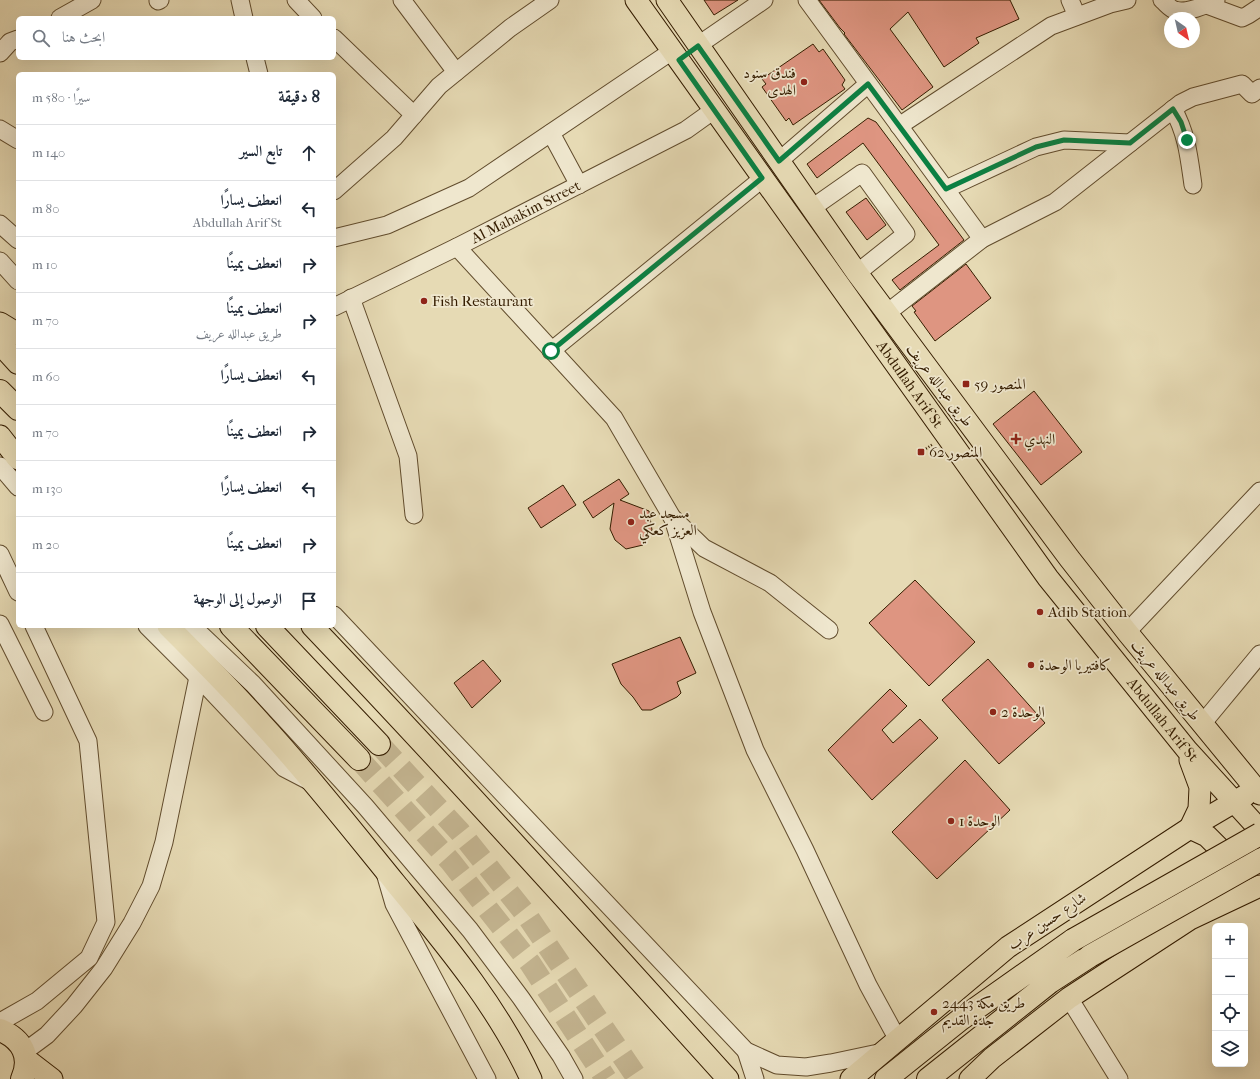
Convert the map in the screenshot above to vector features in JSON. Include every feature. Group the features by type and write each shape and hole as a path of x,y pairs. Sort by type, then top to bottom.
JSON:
{"highway":[{"path":"0,343 16,361"},
{"path":"0,391 16,407"},
{"path":"233,628 359,759"},
{"path":"269,628 379,744"},
{"path":"886,1079 961,1019 1073,940 1260,834"},
{"path":"928,1079 1050,982 1090,956 1260,860"},
{"path":"0,1030 10,1034 18,1042 24,1063"}],"main road":[{"name":"Abdullah Arif St","path":"636,0 1048,578 1187,750 1260,830"},
{"name":"طريق عبدالله عريف","path":"667,0 857,273 1069,558 1126,632 1259,790"},
{"path":"675,55 698,46"},
{"path":"0,323 16,333"},
{"path":"0,436 16,456"},
{"path":"170,628 263,724 314,783 463,967 518,1051 531,1079"},
{"path":"314,628 589,924 728,1079"},
{"path":"970,1079 992,1058 1069,998 1190,919 1212,901 1226,883 1229,871 1222,851 1207,836 1190,828 1199,809 1200,786 1187,750"},
{"name":"شارع حسين عرب","path":"851,1079 1008,947 1190,828 1259,790"},
{"path":"1190,919 1257,888"},
{"path":"24,1063 52,1079"}],"street":[{"path":"64,16 92,0"},
{"path":"240,0 244,16"},
{"path":"296,0 311,16"},
{"path":"402,0 456,72"},
{"path":"336,189 394,138 439,86 510,28 550,0"},
{"path":"698,46 764,0"},
{"path":"807,0 982,239"},
{"path":"1070,0 1077,16"},
{"path":"900,126 1051,26 1110,4 1128,0"},
{"path":"1162,0 1175,10 1187,10 1212,2 1242,18 1260,7"},
{"path":"0,53 10,42 16,40"},
{"path":"336,40 414,115"},
{"path":"336,238 387,225 469,188 551,133 675,55"},
{"path":"256,60 258,72"},
{"path":"779,161 868,84"},
{"path":"887,313 982,239 1056,202 1173,109 1193,97 1242,84 1252,94 1260,88"},
{"path":"1173,109 1181,122 1187,140 1193,185"},
{"name":"Al Mahakim Street","path":"336,306 457,247 686,130 714,110"},
{"path":"0,129 16,139"},
{"path":"551,133 579,184"},
{"path":"946,189 1036,147 1064,140 1130,143"},
{"path":"812,208 862,173 906,234 857,273"},
{"path":"551,351 762,178"},
{"path":"0,224 16,238"},
{"path":"336,617 746,1051 777,1065 806,1067 831,1063 891,1046 868,985 805,850 755,750 702,612 673,519 614,418 457,247"},
{"path":"0,261 16,279"},
{"path":"352,298 408,456 414,515"},
{"path":"0,466 16,485"},
{"path":"1126,632 1260,491"},
{"path":"673,519 704,548 770,583 829,630"},
{"path":"0,554 16,588"},
{"path":"0,624 44,712"},
{"path":"0,1022 36,1001 89,958 106,922 88,741 35,628"},
{"path":"149,628 198,677 284,768 314,783"},
{"path":"194,628 253,684 364,806 470,930 525,1004 561,1056 574,1079"},
{"path":"1202,724 1260,654"},
{"path":"24,1063 74,1006 104,968 132,923 151,886 164,842 198,677"},
{"path":"384,869 394,904 487,1079"},
{"path":"89,958 104,968"},
{"path":"1069,998 1119,1079"},
{"path":"746,1051 755,1079"}],"building":[{"path":"704,0 738,0 714,15"},
{"path":"819,0 1010,0 1019,19 976,38 979,43 944,67 908,12 890,29 933,87 902,110"},
{"name":"فندق سنود الهدى","path":"813,44 819,52 823,49 845,80 842,85 845,89 793,125 789,118 786,121 762,87 766,84 762,79"},
{"path":"868,118 876,122 964,240 900,290 892,280 939,245 863,143 817,178 807,164"},
{"path":"866,198 886,225 867,240 846,212"},
{"path":"966,264 991,298 935,341 914,312 916,311 912,306"},
{"path":"1034,391 1082,452 1041,485 993,424"},
{"name":"مسجد عبد العزيز كعكي","path":"619,479 629,494 620,500 649,511 652,530 643,545 626,549 615,540 610,529 614,503 593,518 583,502"},
{"path":"563,485 576,505 541,528 528,508"},
{"path":"915,580 975,642 929,686 869,623"},
{"path":"680,637 696,673 677,682 681,693 677,697 651,710 642,710 621,684 612,664"},
{"name":"الوحدة 2","path":"988,659 1045,723 999,764 942,700"},
{"path":"483,660 501,681 472,708 454,683"},
{"path":"890,689 907,706 882,730 893,743 920,719 938,738 872,800 828,750"},
{"name":"الوحدة 1","path":"965,760 1010,810 937,879 892,832"}],"tunnel":[{"path":"379,744 460,832 528,917 638,1079"},
{"path":"359,759 451,862 530,963 606,1079"}],"place":[{"name":"فندق سنود الهدى","path":"804,82"},
{"name":"Fish Restaurant","path":"424,301"},
{"name":"المنصور 59","path":"966,384"},
{"name":"النهدي","path":"1016,439"},
{"name":"المنصور 62","path":"921,452"},
{"name":"مسجد عبد العزيز كعكي","path":"631,522"},
{"name":"Adib Station","path":"1040,612"},
{"name":"كافتيريا الوحدة","path":"1031,665"},
{"name":"الوحدة 2","path":"993,712"},
{"name":"الوحدة 1","path":"951,821"},
{"name":"2443 طريق مكة جدة القديم","path":"934,1012"}],"route":[{"path":"551,351 762,178 679,60 698,46 779,161 868,84 946,189 1036,147 1064,140 1130,143 1173,109 1181,122 1187,140"}]}
